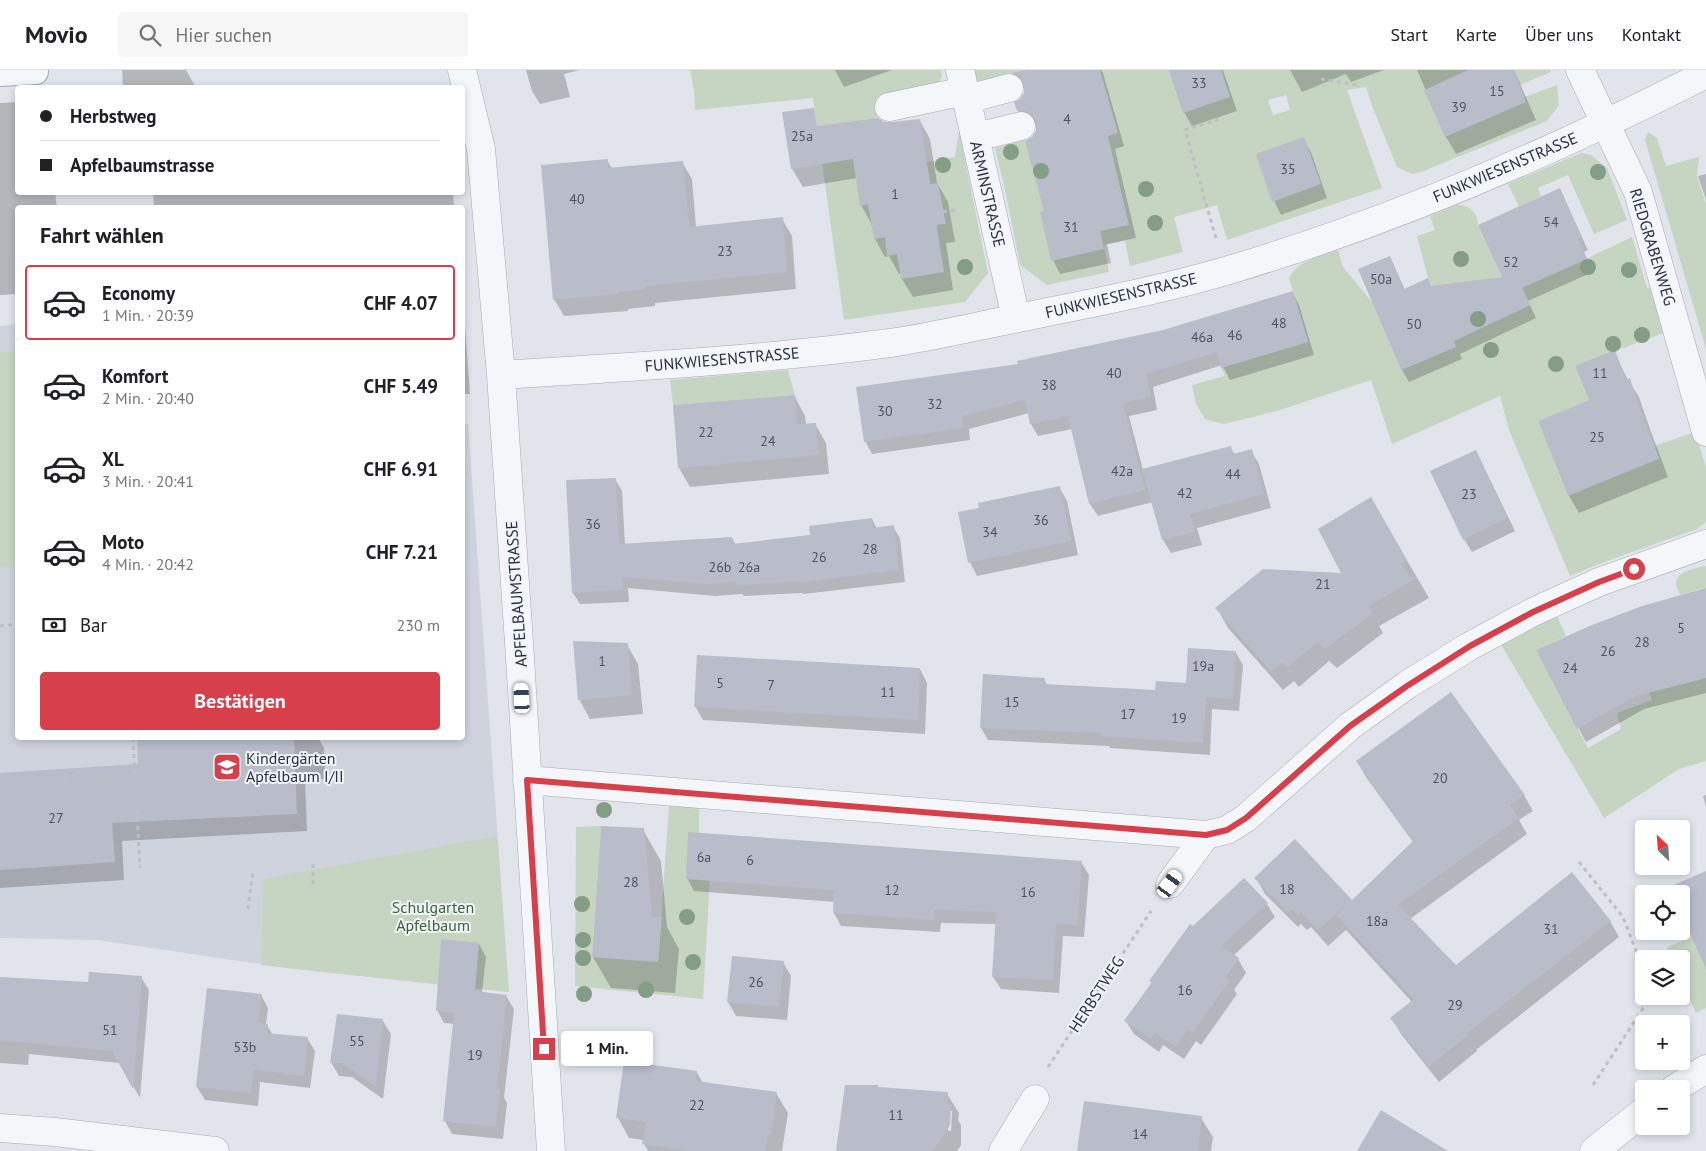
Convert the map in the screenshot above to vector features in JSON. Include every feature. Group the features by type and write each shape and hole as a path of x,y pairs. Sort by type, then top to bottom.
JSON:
{"street":[{"name":"APFELBAUMSTRASSE","path":"462,70 464,85"},
{"name":"RIEDGRABENWEG","path":"1580,70 1638,192 1706,432"},
{"name":"FUNKWIESENSTRASSE","path":"501,375 662,365 893,342 1158,288 1228,270 1310,243 1441,195 1606,124 1706,74"},
{"path":"889,107 964,87 1009,88"},
{"name":"ARMINSTRASSE","path":"964,87 1016,318"},
{"name":"APFELBAUMSTRASSE","path":"466,97 481,149 501,375 551,1151"},
{"path":"976,137 1021,126"},
{"path":"527,780 1206,835 1227,830 1246,818 1350,726 1407,686 1470,646 1533,612 1599,582 1706,544"},
{"path":"1170,884 1206,835"},
{"path":"1688,1080 1706,1069"},
{"path":"1003,1151 1035,1099"},
{"path":"1594,1151 1635,1118"},
{"path":"0,1128 55,1132 215,1151"}],"lane":[{"path":"0,74 36,72"}],"path":[{"path":"1321,80 1357,85"},
{"path":"1217,241 1185,130 1223,118"},
{"path":"0,626 15,624"},
{"path":"133,740 140,868"},
{"path":"0,786 135,780"},
{"path":"1579,862 1623,917 1636,950"},
{"path":"312,864 314,885"},
{"path":"248,909 253,872"},
{"name":"HERBSTWEG","path":"1044,1073 1153,908"},
{"path":"1593,1085 1645,1005"}],"shaded area":[{"path":"15,324 15,740 465,740 465,424 468,424 509,992 294,969 98,940 0,938 0,326"}],"green space":[{"path":"690,70 941,70 940,81 931,89 890,116 874,118 876,130 858,133 874,239 885,237 887,256 897,254 944,272 927,162 955,157 959,130 988,273 965,302 844,320 813,98 695,110"},
{"path":"973,70 1027,70 977,82"},
{"path":"1100,70 1550,70 1551,72 1520,85 1525,97 1557,85 1559,105 1547,121 1412,174 1397,167 1366,87 1347,90 1382,188 1227,240 1217,205 1174,217 1183,252 1130,266 1125,241 1104,245 1109,272 1047,285 1020,265 995,148 1025,140 1030,158","holes":["1286,95 1290,110 1273,115 1268,100"]},
{"path":"1648,132 1657,138 1666,166 1699,157 1697,176 1706,204 1706,349 1645,140"},
{"path":"1581,153 1591,155 1607,168 1627,220 1594,234 1568,175 1538,188 1541,196 1519,207 1508,184"},
{"path":"1457,205 1466,206 1476,216 1478,225 1502,277 1489,279 1499,320 1530,305 1514,269 1554,274 1632,237 1647,288 1653,287 1666,332 1575,366 1589,400 1538,421 1565,489 1575,493 1659,459 1654,446 1695,432 1706,467 1706,522 1697,529 1570,576 1509,430 1500,396 1392,444 1371,380 1283,409 1241,420 1223,424 1205,419 1196,404 1192,385 1225,376 1221,368 1308,342 1289,278 1298,266 1317,256 1338,250 1343,267 1372,302 1401,370 1456,347 1428,278 1417,236 1435,230 1430,216"},
{"path":"15,351 15,566 0,568 0,352"},
{"path":"788,370 795,395 673,405 670,380"},
{"path":"1706,566 1706,594 1704,588 1680,595 1676,583 1679,576 1688,571"},
{"path":"1557,616 1566,636 1536,650 1588,748 1621,729 1617,713 1652,700 1641,672 1653,667 1662,689 1706,678 1706,761 1679,769 1604,818 1500,643"},
{"path":"669,806 699,808 699,836 710,878 703,999 575,986 576,827 601,826 592,957 658,962"},
{"name":"Schulgarten Apfelbaum","path":"497,836 509,992 261,965 263,879"},
{"path":"1692,937 1706,948 1706,1008 1696,1013 1690,1000 1690,950 1668,950 1667,947 1684,940 1690,940"}],"building":[{"path":"1027,70 1100,70 1118,133 1108,136 1129,225 1100,231 1104,249 1051,261 1040,212 1044,211 1025,141 1032,137 1036,131 1036,123 1032,115 1025,111 1017,111 1014,102 1020,99 1024,93 1024,85 1020,77 1010,73"},
{"path":"1169,70 1221,70 1230,97 1183,113"},
{"path":"1468,70 1514,70 1526,102 1445,137 1424,90"},
{"path":"814,108 817,126 878,118 884,122 920,119 930,184 938,183 946,224 936,225 944,272 901,279 897,254 887,256 885,237 874,239 868,204 860,206 853,159 791,169 782,112"},
{"path":"1304,137 1321,184 1272,202 1256,154"},
{"path":"608,159 608,168 683,161 689,227 783,217 787,272 646,286 646,289 618,292 618,294 553,300 541,165"},
{"path":"1560,188 1582,237 1578,239 1587,259 1522,288 1530,305 1454,341 1456,347 1401,370 1358,269 1390,256 1404,289 1428,278 1431,286 1502,277 1478,225"},
{"path":"1293,291 1308,342 1221,368 1217,352 1146,374 1151,397 1123,403 1145,490 1089,504 1068,416 1030,424 1025,400 962,416 964,428 864,442 856,387 1018,364 1017,361 1163,330"},
{"path":"1615,350 1626,380 1630,378 1640,410 1659,458 1568,496 1538,421 1589,400 1575,366"},
{"path":"795,395 797,424 816,423 819,455 678,468 673,405"},
{"path":"1231,446 1233,454 1252,449 1264,494 1190,514 1195,532 1162,540 1142,469"},
{"path":"1476,450 1508,518 1463,540 1430,471"},
{"path":"616,478 619,544 732,537 733,544 810,535 809,526 872,518 873,528 894,525 899,570 796,583 736,585 736,582 707,584 622,577 623,590 572,593 566,480"},
{"path":"1060,486 1071,541 968,563 958,512 979,508 978,503"},
{"path":"1371,497 1407,560 1402,563 1408,577 1418,577 1369,606 1373,613 1325,649 1317,642 1287,668 1282,662 1271,671 1215,608 1263,569 1341,573 1318,529"},
{"path":"1706,588 1706,678 1636,696 1577,729 1536,650 1592,625 1642,606"},
{"path":"573,641 628,643 632,695 578,700"},
{"path":"1188,648 1236,651 1233,699 1206,697 1203,743 1102,736 1102,733 980,728 983,674 1045,678 1044,684 1155,690 1156,681 1186,683"},
{"path":"697,655 920,668 918,720 694,707"},
{"path":"1451,692 1525,795 1510,805 1519,818 1398,905 1456,965 1572,872 1611,921 1467,1033 1468,1035 1429,1067 1390,1018 1414,999 1336,915 1348,903 1318,930 1301,912 1298,915 1292,909 1288,912 1254,878 1295,839 1352,900 1413,841 1356,761"},
{"path":"137,740 294,740 297,814 112,823 115,862 0,870 0,773 138,764"},
{"path":"601,826 644,828 652,917 662,917 658,962 592,957"},
{"path":"688,832 1082,861 1077,925 1056,924 1053,980 992,977 996,912 934,910 934,920 833,913 834,890 686,879"},
{"path":"1706,871 1706,969 1690,934 1690,885 1674,885"},
{"path":"1244,878 1268,903 1221,946 1239,958 1226,977 1230,980 1193,1032 1188,1029 1176,1047 1155,1033 1151,1039 1124,1021 1152,982 1149,981 1190,924 1193,926"},
{"path":"441,939 479,943 475,991 507,995 497,1089 500,1090 496,1127 443,1121 454,1013 436,1011"},
{"path":"732,956 784,961 779,1007 727,1002"},
{"path":"89,972 142,976 133,1089 112,1051 0,1040 0,977 88,982"},
{"path":"207,988 262,994 258,1022 268,1024 267,1033 308,1037 304,1076 254,1070 251,1093 196,1087"},
{"path":"337,1014 383,1019 376,1087 343,1063 330,1063"},
{"path":"624,1061 697,1071 696,1081 777,1092 771,1135 768,1134 765,1151 688,1151 642,1144 646,1122 616,1118"},
{"path":"845,1085 878,1085 878,1087 948,1092 947,1103 951,1104 950,1125 933,1151 836,1151"},
{"path":"1084,1101 1202,1116 1198,1151 1077,1151"},
{"path":"1381,1110 1448,1151 1357,1151"}],"place":[{"name":"Kindergärten Apfelbaum I/II","path":"227,767"}],"route":[{"path":"544,1049 527,780 1206,835 1227,830 1246,818 1350,726 1407,686 1470,646 1533,612 1599,582 1634,569"}]}
